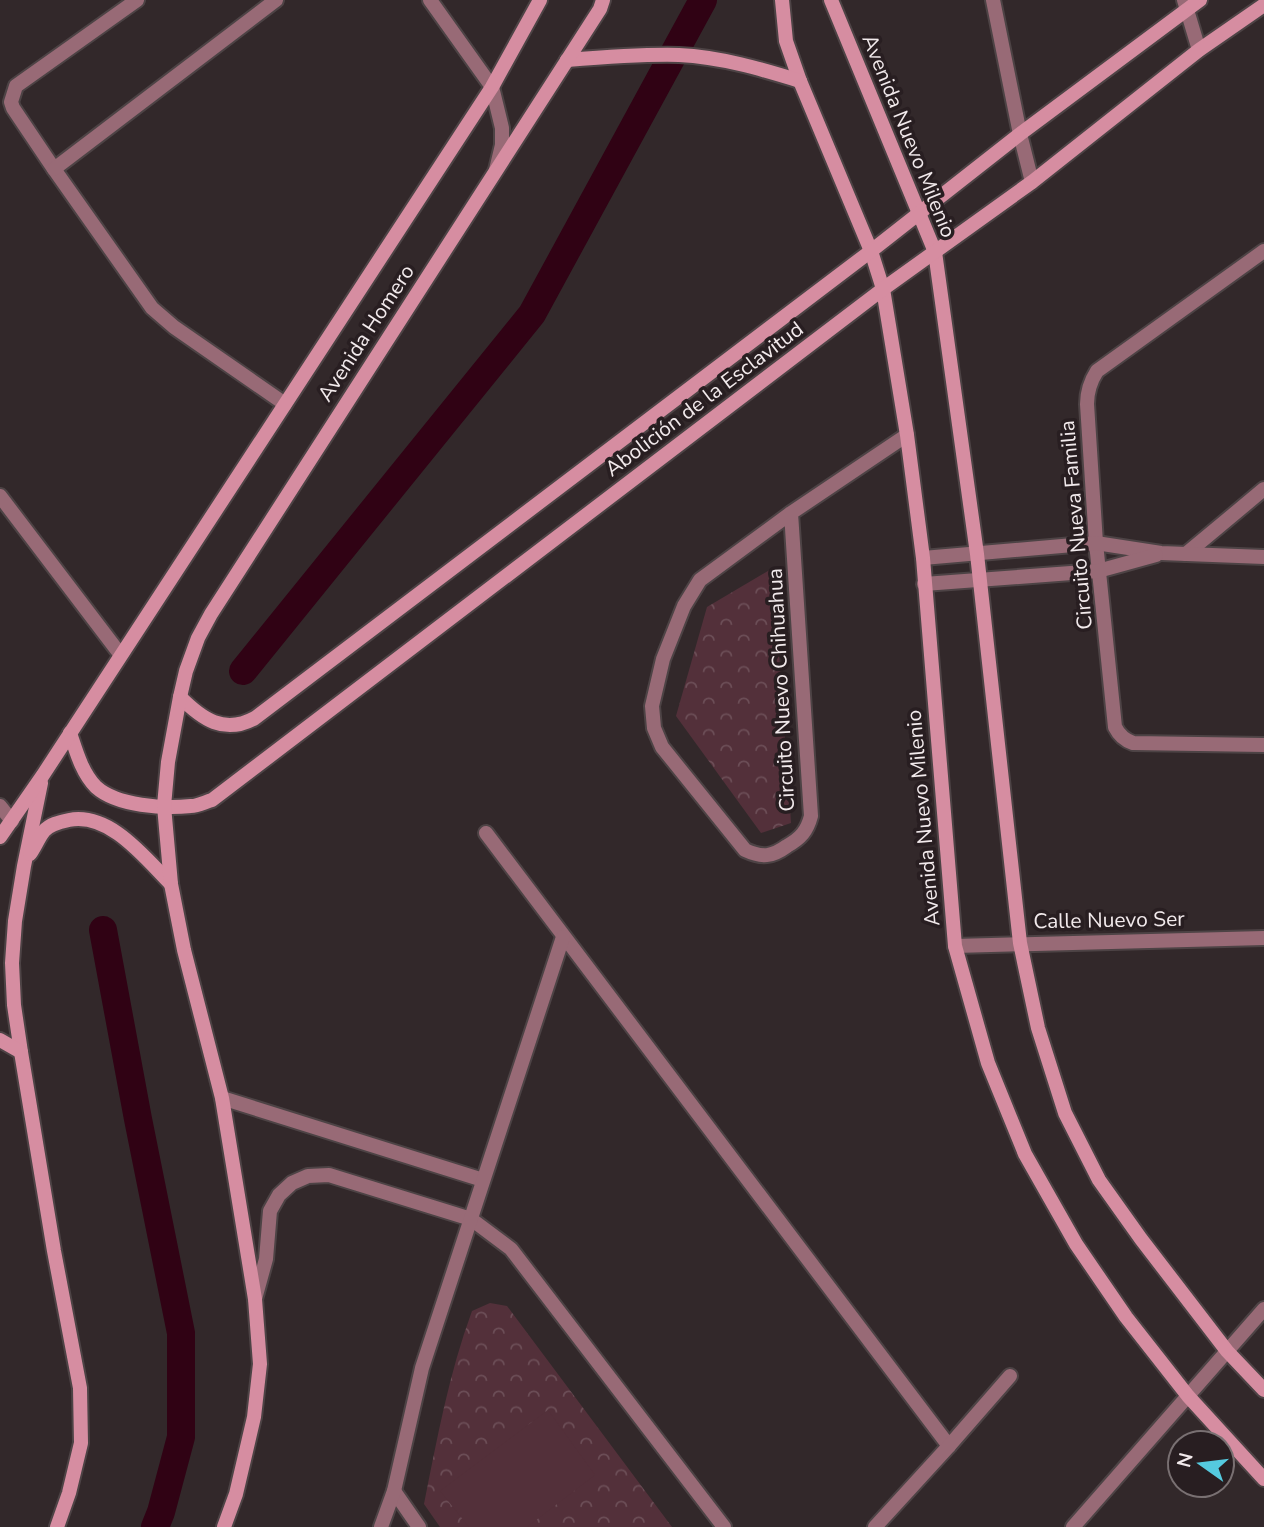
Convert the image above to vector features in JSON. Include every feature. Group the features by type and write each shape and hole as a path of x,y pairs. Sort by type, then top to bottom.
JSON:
{"street":[{"path":"136,0 16,86 11,102 13,108 152,308 174,327 285,404"},
{"path":"54,169 276,0"},
{"path":"430,0 492,87 502,128 502,145 496,172"},
{"name":"Avenida Homero","path":"0,837 492,87 540,0"},
{"name":"Avenida Homero","path":"225,1527 236,1494 254,1417 260,1364 255,1299 222,1098 184,950 171,884 164,806 180,697 198,638 211,614 496,172 600,9 603,0"},
{"name":"Avenida Nuevo Milenio","path":"782,0 786,41 871,251 883,289 907,435 923,558 956,946 988,1063 1025,1154 1076,1244 1126,1317 1188,1396 1264,1479"},
{"name":"Avenida Nuevo Milenio","path":"831,0 935,253 977,554 1020,943 1038,1028 1065,1113 1099,1180 1227,1351 1264,1390"},
{"path":"993,0 1032,182"},
{"name":"Abolición de la Esclavitud","path":"180,697 195,712 215,724 246,723 255,718 871,251 1185,5 1200,0"},
{"path":"1185,5 1199,50"},
{"name":"Abolición de la Esclavitud","path":"70,733 80,762 94,785 109,796 123,801 164,806 193,806 212,800 883,289 1032,182 1199,50 1264,5"},
{"path":"567,60 680,55 744,65 800,81"},
{"name":"Circuito Nueva Familia","path":"1264,251 1097,371 1087,391 1098,571 1115,727 1124,740 1133,743 1264,745"},
{"name":"Circuito Nuevo Chihuahua","path":"791,513 811,816 808,827 800,838 775,855 763,856 745,850 662,747 654,728 652,706 663,659 684,606 700,580 791,513 907,435"},
{"path":"1186,554 1264,489"},
{"path":"0,496 120,654"},
{"path":"923,558 1096,543 1161,554 1264,557"},
{"path":"924,584 1098,571 1161,554"},
{"path":"43,775 23,866 12,963 13,1006 80,1388 81,1443 69,1493 57,1527"},
{"path":"0,806 12,821"},
{"path":"23,866 45,830 58,822 76,819 98,821 122,837 171,884"},
{"path":"486,833 949,1446"},
{"path":"381,1527 394,1491 422,1368 563,937"},
{"name":"Calle Nuevo Ser","path":"956,946 1264,938"},
{"path":"0,1040 21,1052"},
{"path":"222,1098 483,1180"},
{"path":"255,1299 266,1259 270,1211 279,1195 292,1183 308,1176 329,1175 471,1219 511,1249 724,1527"},
{"path":"1073,1527 1264,1309"},
{"path":"875,1527 1010,1376"},
{"path":"394,1491 419,1527"}],"green space":[{"path":"773,568 791,823 761,833 676,716 707,607"},
{"path":"490,1303 507,1306 672,1527 440,1527 424,1504 444,1406 472,1311"},
{"path":"548,1410 595,1475 527,1527 469,1527 440,1491"}],"waterway":[{"path":"243,671 532,314 703,0"},
{"path":"103,930 181,1333 181,1437 155,1527"}]}
